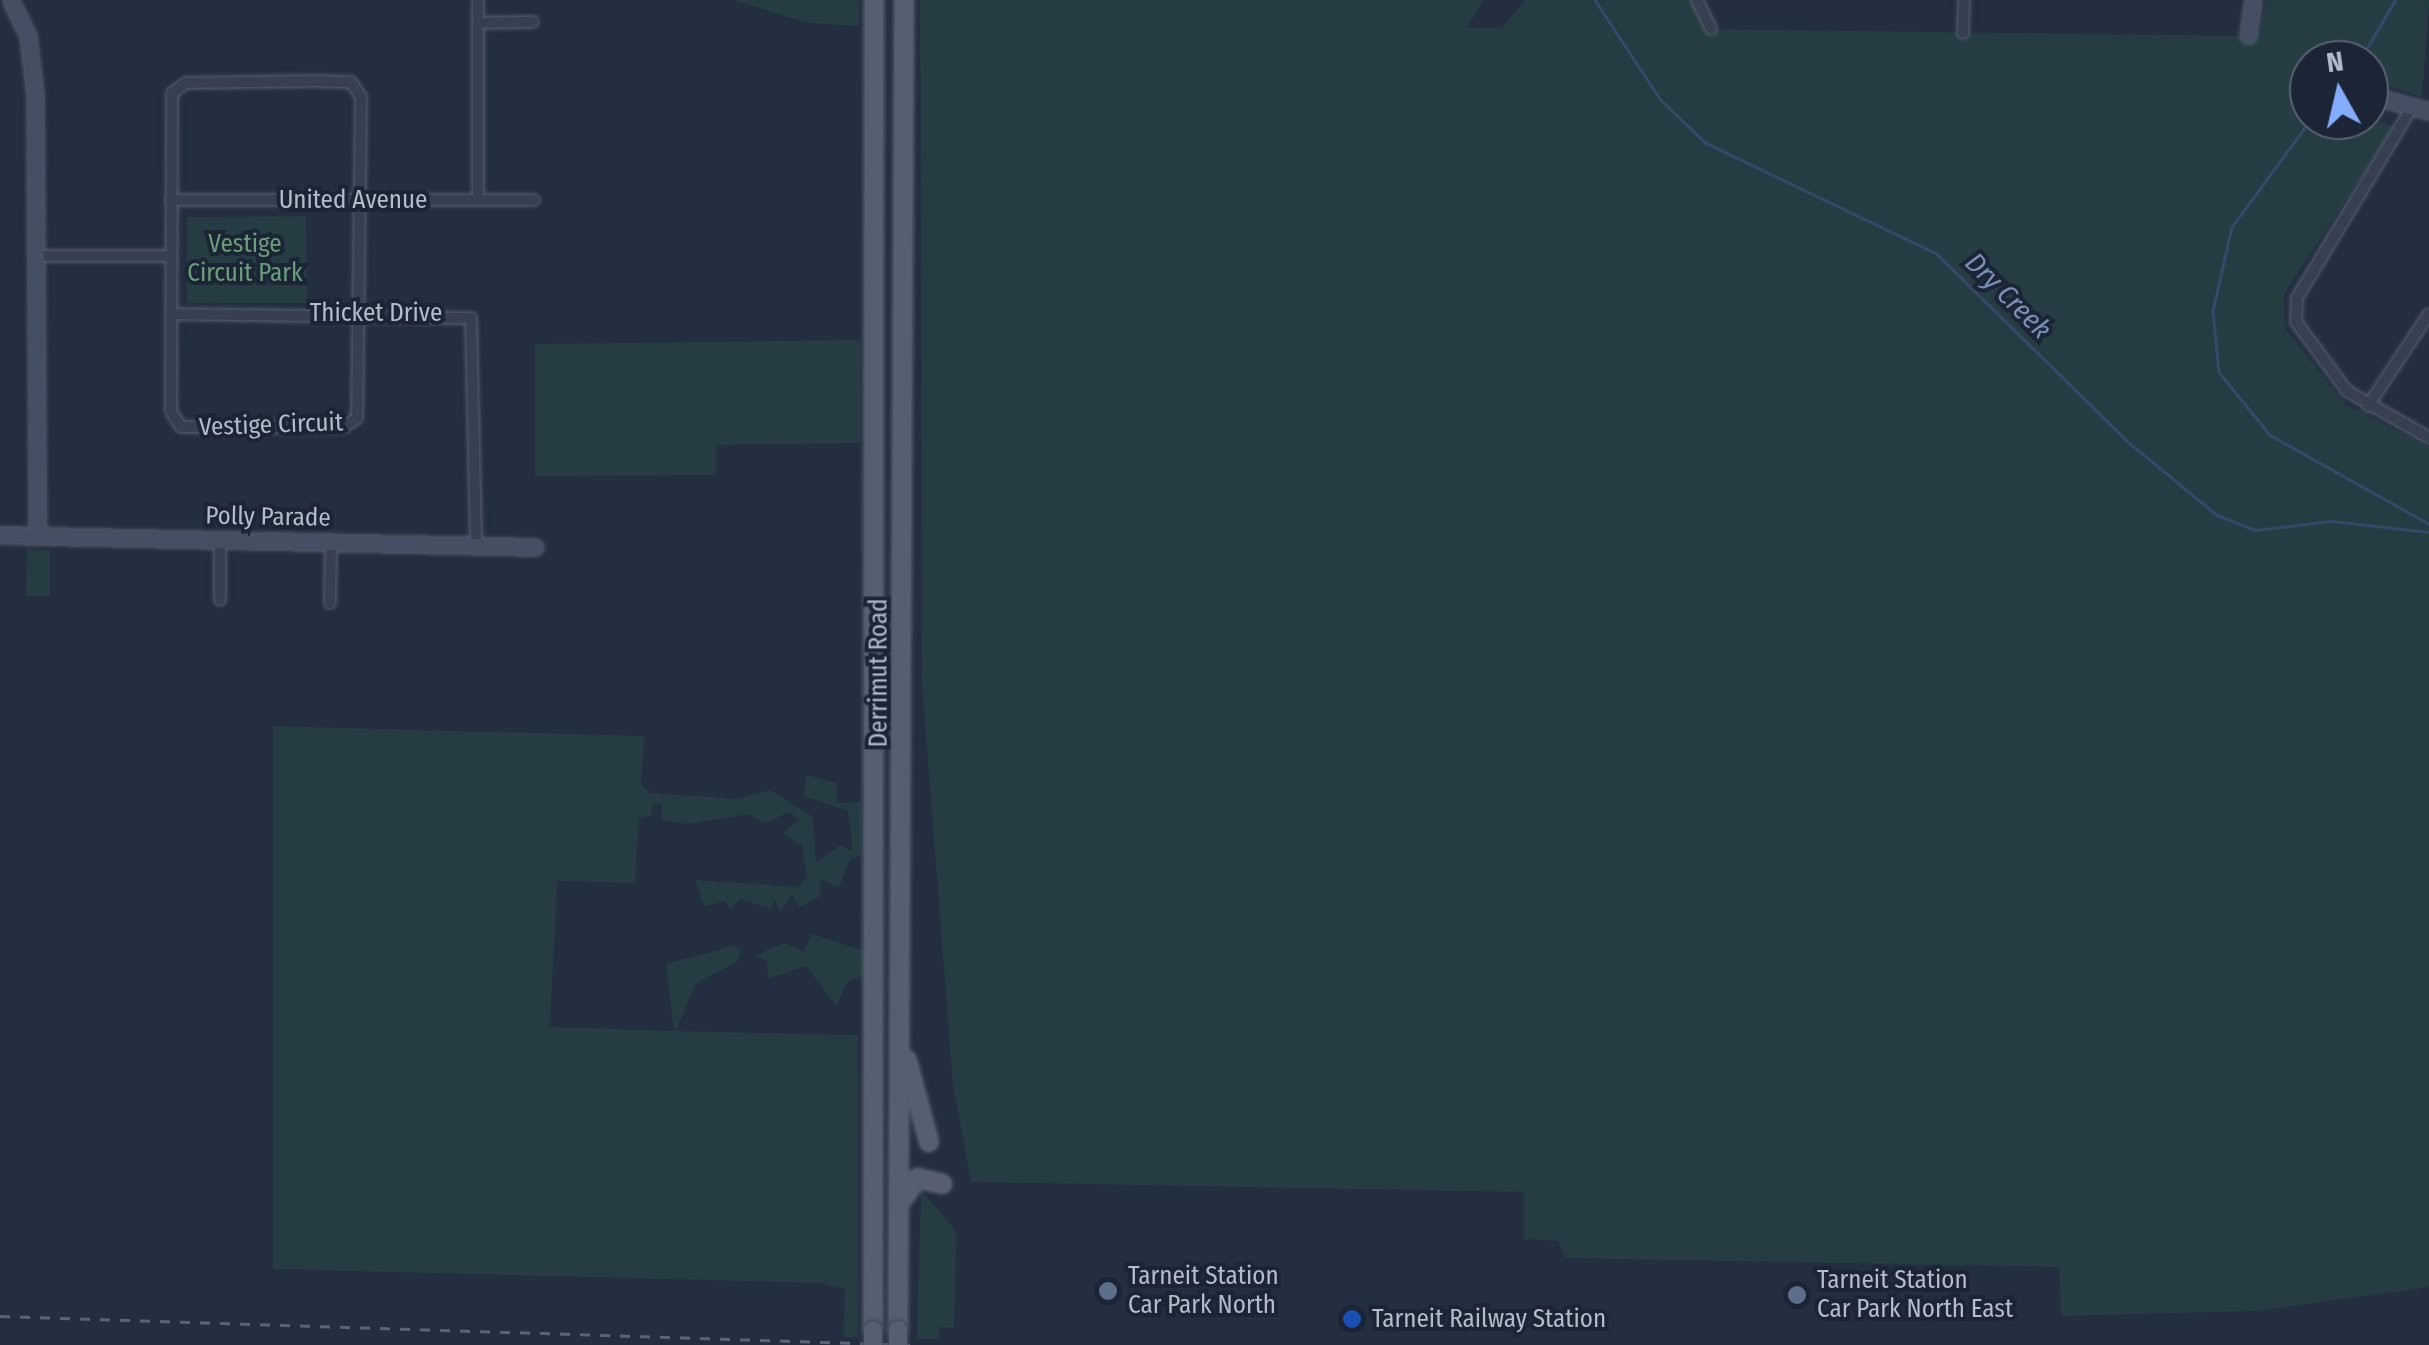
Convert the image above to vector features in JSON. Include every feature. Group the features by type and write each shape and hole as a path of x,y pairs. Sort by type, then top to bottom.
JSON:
{"main road":[{"name":"Derrimut Road","path":"873,1338 874,0"},
{"name":"Derrimut Road","path":"898,1337 904,0"},
{"path":"902,1045 929,1142"},
{"path":"872,1133 901,1136"},
{"path":"901,1207 913,1180 942,1184"}],"street":[{"path":"28,36 10,1 29,0 37,256 37,536"},
{"path":"478,0 478,200"},
{"path":"1697,0 1711,29"},
{"path":"1963,33 1964,0"},
{"path":"2248,35 2253,0"},
{"path":"479,23 533,22"},
{"name":"Vestige Circuit","path":"358,314 354,424 246,428 175,424 171,200 175,88 351,82 360,92 361,200"},
{"path":"2389,102 2429,110"},
{"path":"2411,109 2296,304 2298,328 2368,406 2429,438"},
{"name":"United Avenue","path":"171,200 534,200"},
{"path":"358,314 361,200"},
{"path":"37,256 171,256"},
{"name":"Thicket Drive","path":"171,314 460,313 474,323 476,546"},
{"path":"2368,406 2429,314"},
{"name":"Polly Parade","path":"0,536 535,547"},
{"path":"220,540 220,600"},
{"path":"330,603 331,543"}],"green space":[{"path":"733,0 859,0 859,26 808,23"},
{"path":"920,0 1484,0 1467,28 1502,28 1525,0 1691,0 1706,29 2259,36 2266,0 2429,0 2422,97 2389,86 2389,40 2289,40 2289,140 2385,140 2284,294 2285,328 2345,404 2429,447 2429,1287 2257,1311 2061,1316 2059,1267 1566,1258 1558,1241 1524,1239 1524,1192 971,1182 953,1084 922,684"},
{"name":"Vestige Circuit Park","path":"306,216 307,303 187,303 187,217"},
{"path":"860,340 860,443 716,445 716,475 535,476 535,344"},
{"path":"27,549 50,550 50,596 26,596"},
{"path":"273,726 644,736 641,784 651,793 737,799 770,790 813,817 816,863 840,845 852,851 851,833 848,811 803,796 807,775 837,783 837,803 861,802 861,855 850,859 839,888 820,879 820,896 799,907 792,895 780,912 775,900 771,909 740,899 730,909 725,901 704,906 695,880 797,887 807,877 802,846 783,833 799,820 789,812 765,823 748,814 689,824 661,820 662,804 653,803 651,816 639,818 635,883 557,881 550,1027 674,1031 666,964 733,946 741,950 737,962 695,984 676,1031 858,1035 858,1337 844,1337 845,1289 818,1283 273,1269"},
{"path":"812,934 864,951 866,974 848,981 836,1006 806,966 768,979 767,961 755,956 784,943 804,952"},
{"path":"921,1190 956,1231 954,1328 939,1327 939,1339 917,1339"}],"waterway":[{"name":"Dry Creek","path":"1595,0 1661,100 1706,143 1936,253 2127,441 2217,515 2255,530 2332,521 2429,532"},
{"path":"2372,40 2395,0"},
{"path":"2296,140 2232,227 2213,311 2219,372 2270,435 2429,524"}],"railway":[{"path":"0,1316 919,1345"}],"place":[{"name":"Tarneit Station Car Park North","path":"1108,1291"},
{"name":"Tarneit Station Car Park North East","path":"1797,1295"},
{"name":"Tarneit Railway Station","path":"1352,1319"}]}
